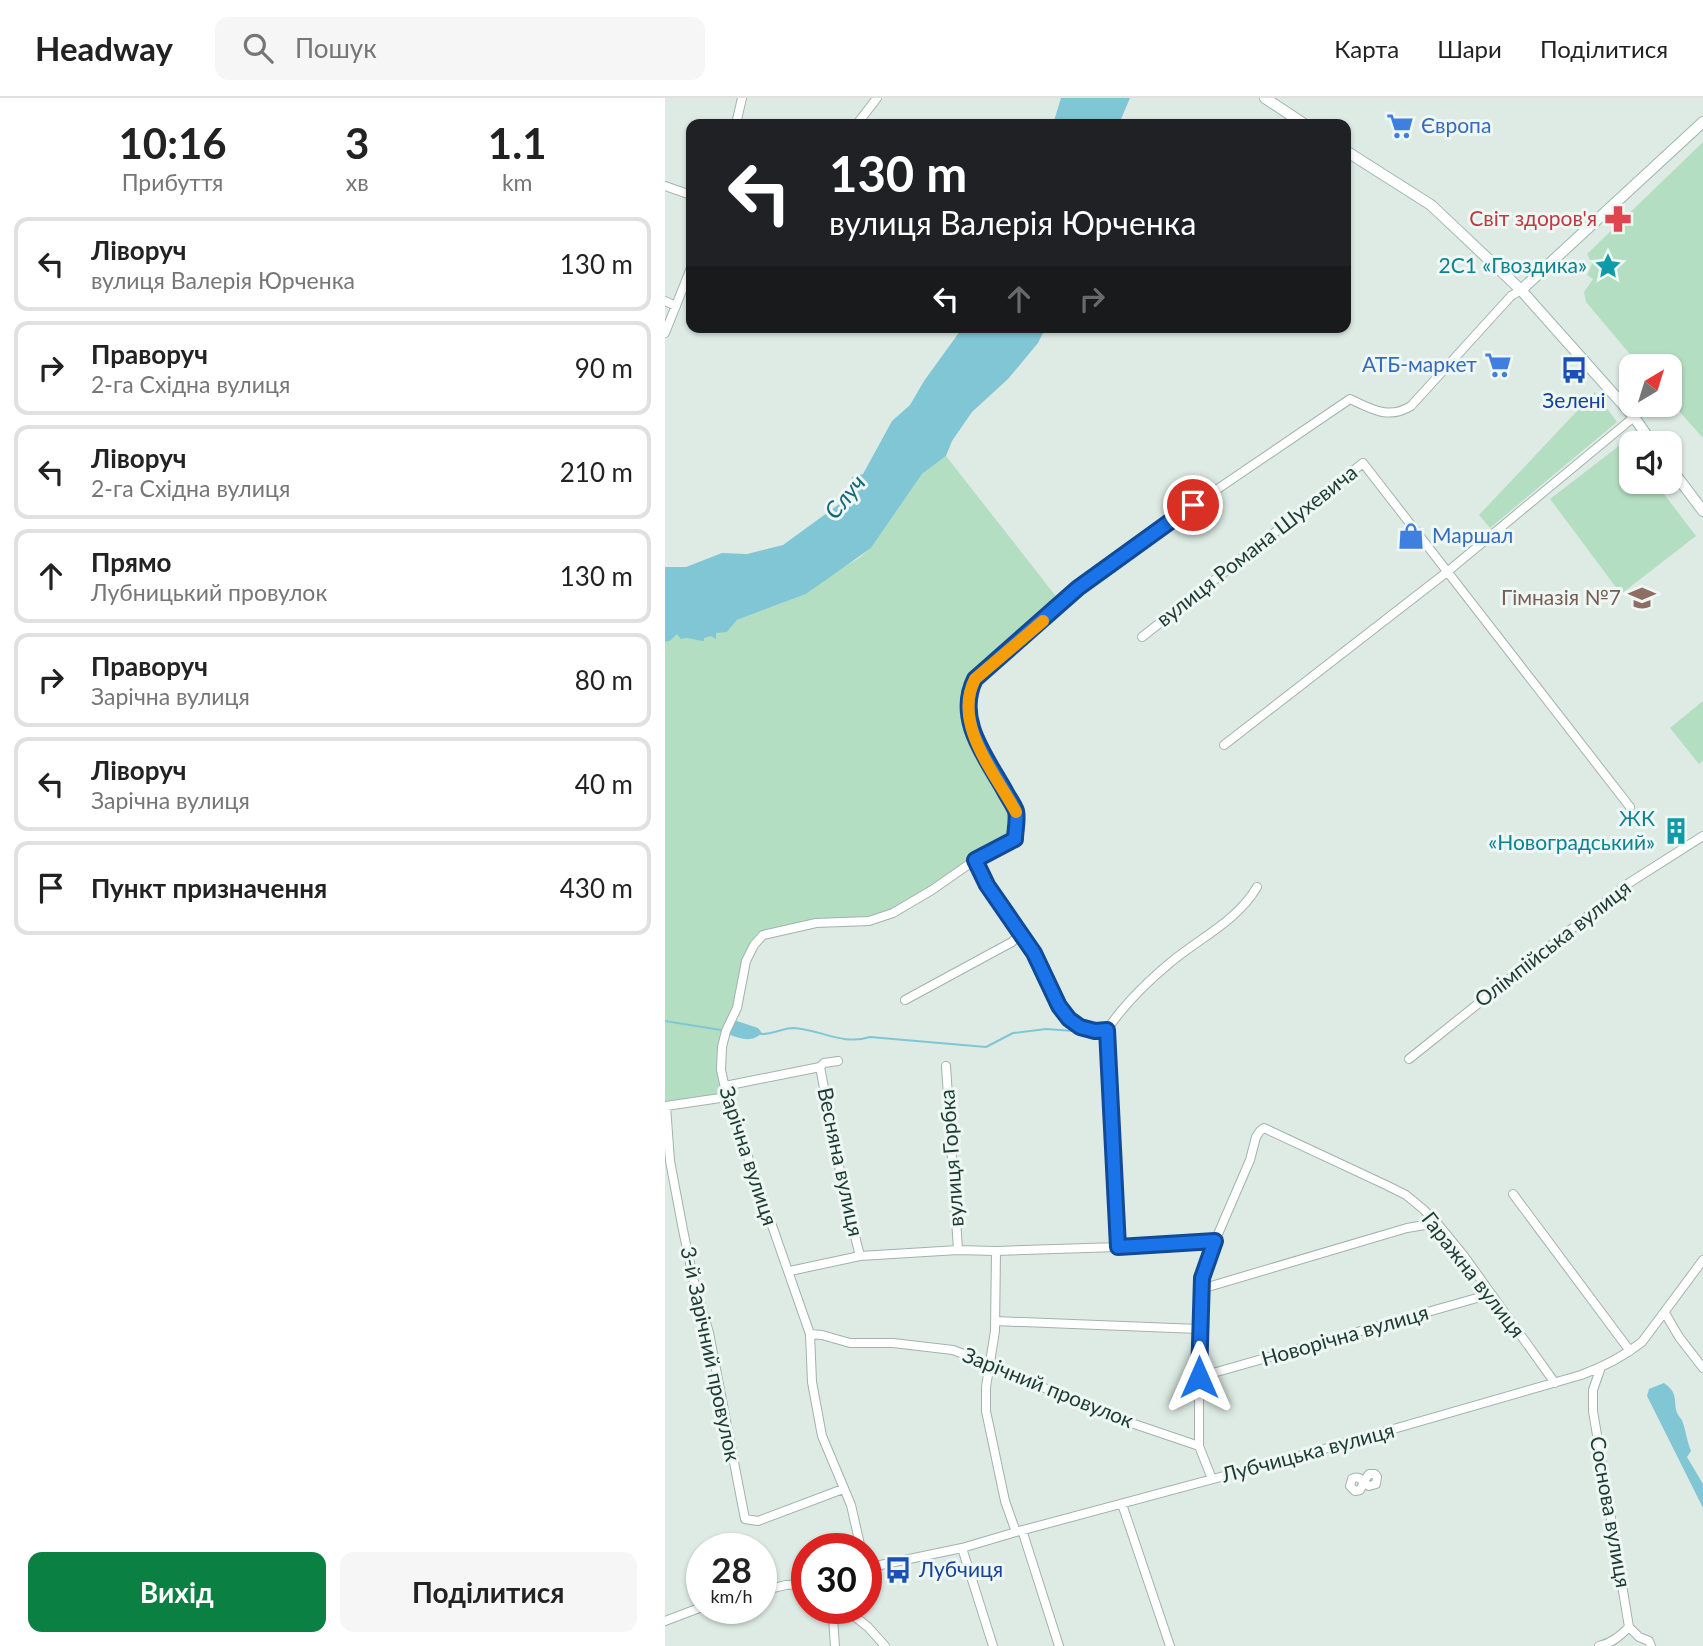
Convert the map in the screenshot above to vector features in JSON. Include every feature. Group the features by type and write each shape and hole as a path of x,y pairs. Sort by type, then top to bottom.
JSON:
{"main road":[{"path":"1265,98 1296,119"},
{"path":"1521,290 1703,122"},
{"path":"1351,154 1431,205 1521,290 1643,431"},
{"path":"1682,483 1703,511"}],"street":[{"path":"737,119 742,98"},
{"path":"861,119 877,98"},
{"path":"665,186 686,193"},
{"path":"665,333 686,281"},
{"name":"Зарічна вулиця","path":"857,1533 851,1504 823,1436 812,1382 810,1334 727,1097 721,1070 722,1046 737,1008 746,961 754,945 763,935 816,923 869,922 893,913 975,860 1015,839 1016,812 976,740 970,723 969,691 975,679 1095,575 1350,399 1388,413 1396,413 1411,406 1511,296 1521,290"},
{"path":"665,301 676,306"},
{"path":"1224,745 1447,572 1634,418"},
{"name":"вулиця Романа Шухевича","path":"1142,638 1363,463 1630,807"},
{"name":"Олімпійська вулиця","path":"1409,1059 1629,883 1703,836"},
{"path":"975,860 987,885 1034,953 1059,1006 1069,1019 1080,1027 1095,1031 1107,1030"},
{"path":"1118,1247 1107,1030 1120,1010 1171,963 1231,918 1257,887"},
{"path":"905,1000 1012,942 1020,934"},
{"name":"Весняна вулиця","path":"725,1086 838,1061"},
{"name":"вулиця Горбка","path":"946,1066 958,1250"},
{"name":"Весняна вулиця","path":"820,1067 845,1197 860,1256"},
{"name":"3-й Зарічний провулок","path":"727,1097 666,1106 670,1161 683,1230 709,1333 745,1519 758,1521 843,1489"},
{"name":"Гаражна вулиця","path":"1215,1241 1250,1160 1259,1130 1264,1128 1406,1195 1423,1209 1437,1223 1491,1294 1555,1383"},
{"path":"1513,1194 1630,1351"},
{"path":"1201,1289 1407,1228 1437,1223"},
{"path":"790,1271 860,1256 1215,1241 1201,1289 1199,1329 1199,1446 1212,1479"},
{"path":"996,1251 995,1321 986,1411 1005,1501 1019,1531 1059,1646"},
{"name":"Лубчицька вулиця","path":"882,1565 962,1548 1317,1451 1555,1383 1601,1367 1642,1342 1703,1260"},
{"name":"Новорічна вулиця","path":"1199,1377 1491,1294"},
{"path":"1665,1313 1679,1337 1703,1368"},
{"path":"995,1321 1199,1329"},
{"name":"Зарічний провулок","path":"810,1334 849,1343 929,1345 953,1350 1099,1412 1199,1446"},
{"name":"Соснова вулиця","path":"1601,1367 1593,1390 1593,1411 1629,1627"},
{"path":"1122,1504 1170,1646"},
{"path":"962,1548 993,1646"},
{"path":"665,1621 686,1613"},
{"path":"833,1624 835,1646"},
{"path":"863,1624 885,1646"},
{"path":"1599,1646 1609,1644 1629,1627 1639,1637 1649,1641 1651,1646"}],"green space":[{"path":"1703,142 1703,438 1682,414 1682,354 1630,354 1586,302 1584,292 1593,279 1587,275 1592,264 1587,254"},
{"path":"1595,392 1617,422 1490,528 1479,515"},
{"path":"1619,446 1619,494 1664,494 1696,536 1621,594 1550,499"},
{"path":"946,456 1062,604 975,679 969,691 970,723 1016,812 1015,839 893,913 776,931 754,945 737,1008 722,1047 727,1097 665,1106 665,642 677,634 696,639 727,632 737,620 806,594 871,548 922,474"},
{"path":"1703,701 1703,761 1699,764 1670,728"}],"water":[{"path":"1061,98 1130,98 1121,119 1055,119"},
{"name":"Случ","path":"959,333 1043,333 1008,379 972,412 952,441 946,456 922,474 871,548 806,594 737,620 727,632 716,633 716,639 711,636 704,638 704,641 681,639 677,634 665,642 665,567 686,567 722,553 747,554 783,545 838,505 852,477 863,474 892,421 910,405"},
{"path":"733,1022 758,1028 762,1033 750,1039 728,1034"},
{"path":"1664,1383 1674,1394 1677,1413 1683,1423 1691,1451 1687,1457 1703,1484 1703,1508 1647,1396 1649,1389"}],"waterway":[{"path":"665,1021 721,1030"},
{"path":"760,1034 793,1028 850,1040 870,1037 986,1047 1013,1033 1046,1029 1074,1031"}],"slow traffic":[{"path":"1016,812 976,740 970,723 969,691 975,679 1043,621"}],"place":[{"name":"Європа","path":"1400,126"},
{"name":"Світ здоров'я","path":"1618,219"},
{"name":"2С1 «Гвоздика»","path":"1608,266"},
{"name":"АТБ-маркет","path":"1498,365"},
{"name":"Зелені","path":"1574,370"},
{"name":"Маршал","path":"1411,536"},
{"name":"Гімназія №7","path":"1642,598"},
{"name":"ЖК «Новоградський»","path":"1676,831"},
{"name":"Лубчиця","path":"898,1570"}],"route":[{"path":"1193,505 1078,588 975,679 969,691 968,706 976,740 1016,812 1015,839 975,860 987,885 1028,942 1059,1006 1069,1019 1080,1027 1095,1031 1107,1030 1118,1247 1215,1241 1202,1278 1199,1377"}]}
